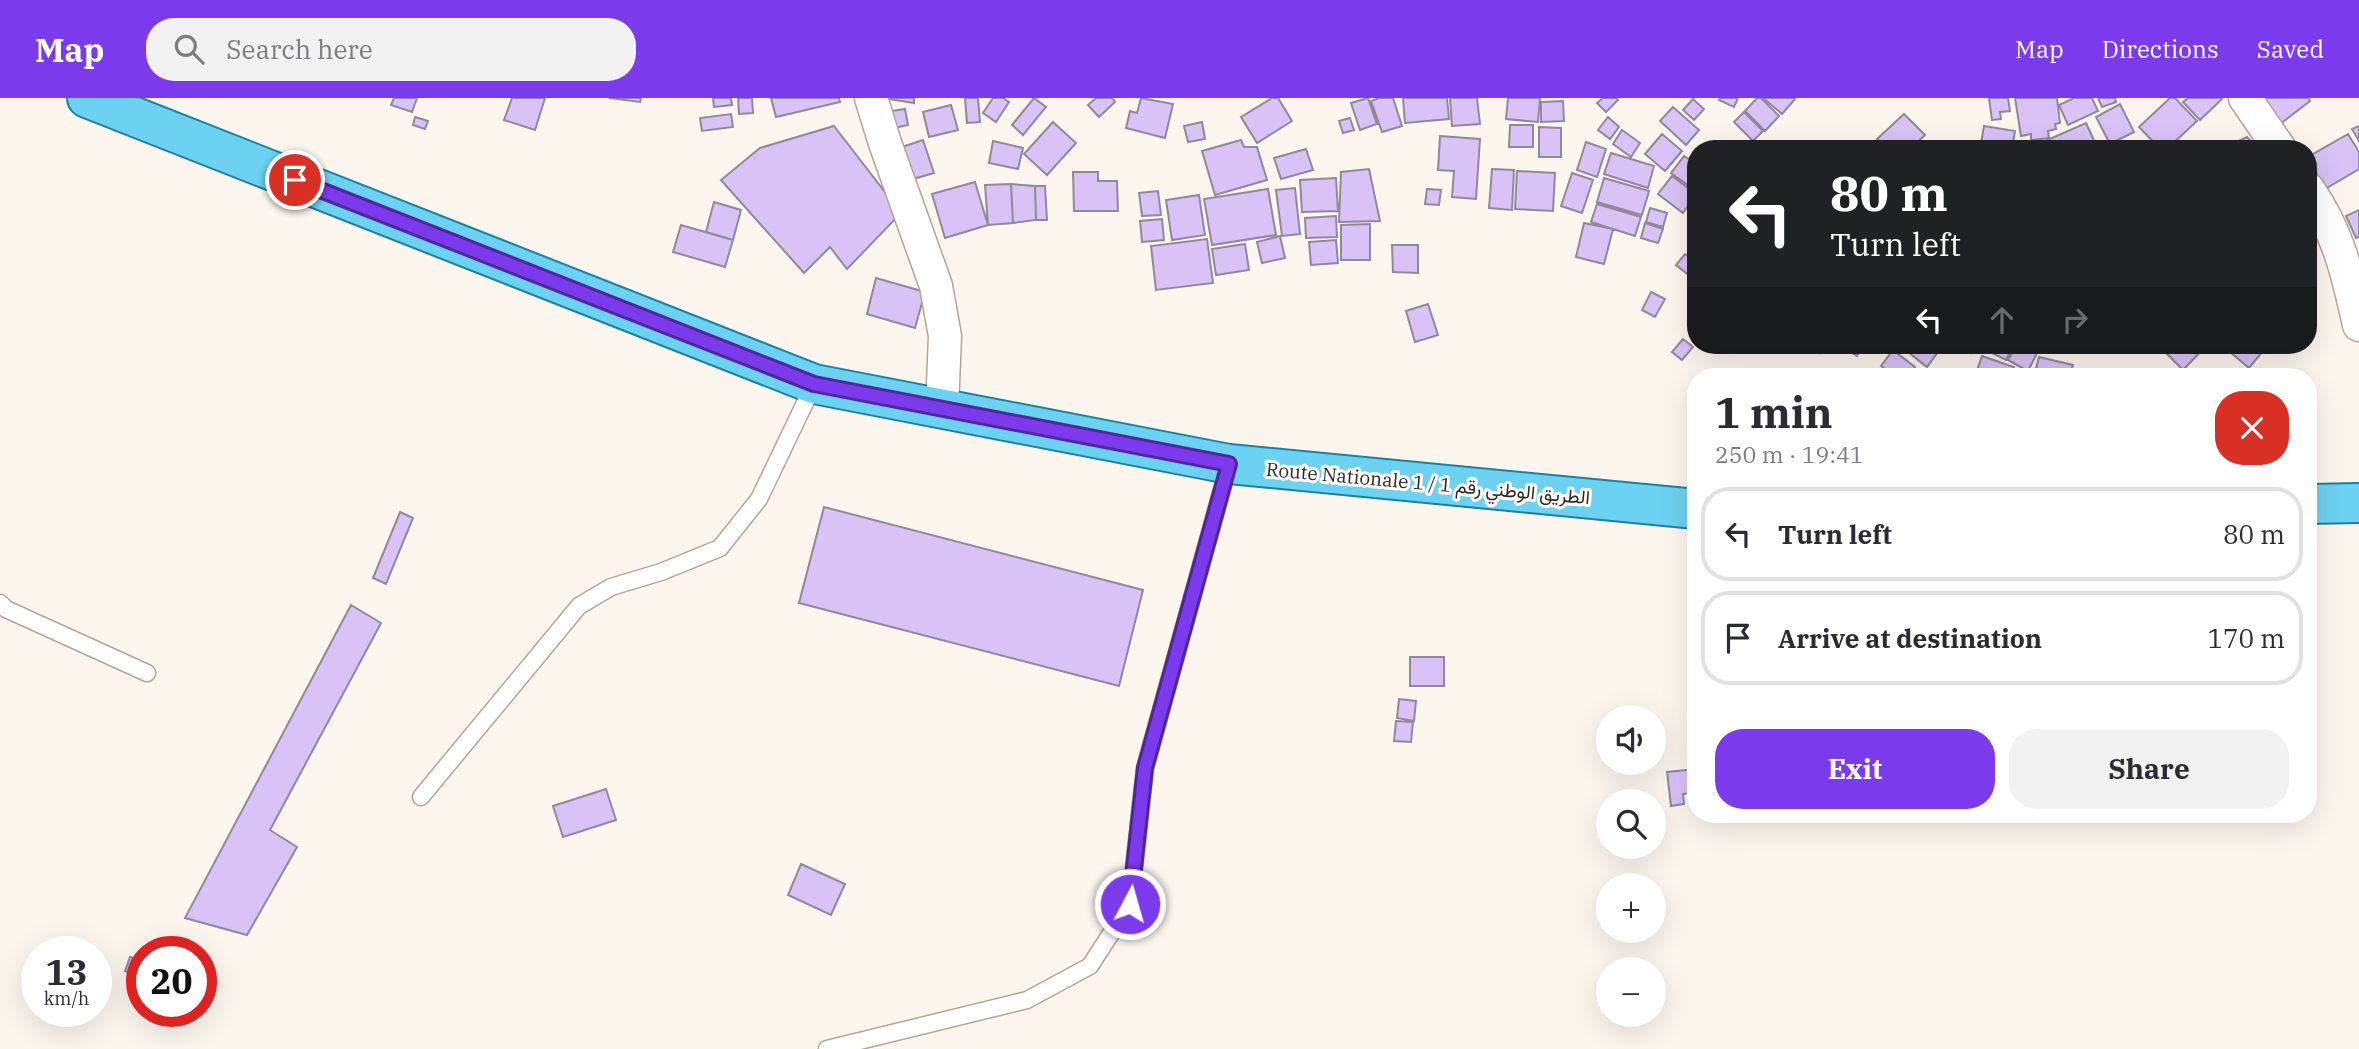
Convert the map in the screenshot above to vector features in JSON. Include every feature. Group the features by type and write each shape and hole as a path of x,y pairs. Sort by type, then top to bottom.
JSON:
{"main road":[{"name":"Route Nationale 1 / الطريق الوطني رقم 1","path":"88,98 814,384 1229,464 1687,508"},
{"path":"2317,504 2359,503"}],"street":[{"path":"871,98 936,286 945,336 942,408"},
{"path":"2245,98 2274,140"},
{"path":"2317,201 2326,213 2348,275 2359,325"}],"lane":[{"path":"421,797 579,606 611,587 661,572 720,548 759,499 814,384"},
{"path":"827,1049 1027,1000 1090,965 1130,904 1145,768 1229,464"},
{"path":"0,603 6,609 147,673"}],"building":[{"path":"394,98 417,98 412,112 391,105"},
{"path":"512,98 545,98 535,130 504,120"},
{"path":"609,98 641,98 640,102"},
{"path":"713,98 731,98 732,105 714,107"},
{"path":"738,98 752,98 753,113 739,114"},
{"path":"771,98 839,98 840,102 776,117"},
{"path":"883,98 914,98 914,103"},
{"path":"965,98 978,98 980,122 967,123"},
{"path":"993,98 1003,98 1009,102 996,122 983,113"},
{"path":"1034,98 1046,107 1023,135 1012,125"},
{"path":"1096,98 1112,98 1115,102 1099,117 1088,105"},
{"path":"1141,98 1173,104 1165,138 1126,128 1130,111 1137,113"},
{"path":"1272,98 1278,98 1292,121 1257,143 1241,117"},
{"path":"1368,98 1377,124 1360,130 1351,103"},
{"path":"1393,98 1402,126 1382,132 1371,101"},
{"path":"1403,98 1447,98 1449,119 1405,123"},
{"path":"1450,98 1477,98 1480,124 1452,126"},
{"path":"1508,98 1540,98 1538,122 1506,119"},
{"path":"1603,98 1618,100 1606,112 1597,103"},
{"path":"1738,98 1734,107 1719,100"},
{"path":"1757,98 1761,98 1779,116 1765,131 1745,111"},
{"path":"1763,98 1794,98 1795,99 1782,114"},
{"path":"1989,98 2008,98 2010,111 2000,112 2001,119 1992,120"},
{"path":"2015,98 2057,98 2060,123 2055,124 2056,129 2048,131 2049,138 2031,140 2031,134 2021,136"},
{"path":"2074,98 2092,98 2098,111 2068,125 2059,105"},
{"path":"2098,98 2115,98 2116,102 2102,107"},
{"path":"2170,98 2175,98 2197,121 2177,140 2151,140 2139,127"},
{"path":"2188,98 2222,99 2200,120 2183,102"},
{"path":"2253,98 2308,98 2310,101 2275,128"},
{"path":"1693,99 1704,109 1694,120 1683,110"},
{"path":"1563,101 1564,121 1541,122 1541,102"},
{"path":"2120,104 2134,132 2118,140 2108,140 2096,117"},
{"path":"951,105 958,130 929,137 923,112"},
{"path":"1673,107 1699,130 1690,140 1687,140 1686,145 1660,121"},
{"path":"905,109 908,125 889,129 885,112"},
{"path":"1744,112 1763,131 1752,140 1734,122"},
{"path":"731,114 733,127 702,131 700,118"},
{"path":"1904,114 1925,135 1920,140 1877,139"},
{"path":"415,117 428,121 425,129 413,125"},
{"path":"1608,117 1619,127 1610,139 1598,130"},
{"path":"1350,118 1354,130 1343,133 1339,121"},
{"path":"1053,122 1076,143 1047,175 1024,154"},
{"path":"1202,122 1205,139 1188,142 1184,126"},
{"path":"2086,123 2094,140 2047,140"},
{"path":"1510,125 1533,125 1533,147 1509,147"},
{"path":"834,126 901,213 847,269 830,247 804,273 721,180 760,148"},
{"path":"1984,126 2015,131 2014,140 1982,140"},
{"path":"2359,126 2359,141 2352,129"},
{"path":"1539,127 1561,128 1561,157 1539,157"},
{"path":"1622,130 1640,143 1631,157 1613,144"},
{"path":"1662,134 1682,151 1665,171 1645,154"},
{"path":"2348,134 2359,152 2359,169 2325,189 2317,174 2317,152"},
{"path":"1440,136 1480,139 1476,199 1452,197 1454,171 1438,170"},
{"path":"923,140 934,173 910,180 899,148"},
{"path":"1241,140 1244,147 1257,147 1267,180 1215,195 1202,151"},
{"path":"993,141 1023,148 1018,169 989,163"},
{"path":"1586,142 1606,149 1597,177 1577,170"},
{"path":"1306,149 1313,170 1281,179 1274,158"},
{"path":"1611,153 1654,166 1648,188 1604,174"},
{"path":"1684,156 1687,158 1687,185 1671,173"},
{"path":"1369,169 1380,221 1339,222 1341,172"},
{"path":"1492,169 1514,170 1512,210 1489,208"},
{"path":"1517,171 1555,173 1553,211 1515,209"},
{"path":"1073,172 1098,172 1098,181 1117,181 1118,211 1074,211"},
{"path":"1572,173 1593,180 1582,213 1561,206"},
{"path":"1672,176 1687,187 1687,207 1683,213 1658,194"},
{"path":"1336,178 1338,211 1302,212 1300,180"},
{"path":"1604,178 1649,191 1642,215 1597,202"},
{"path":"975,182 988,225 945,238 932,194"},
{"path":"1011,184 1013,223 988,225 985,185"},
{"path":"1011,184 1035,186 1036,220 1013,223"},
{"path":"1035,186 1045,186 1047,220 1036,220"},
{"path":"1295,188 1300,234 1282,236 1276,190"},
{"path":"1268,189 1276,235 1212,245 1204,199"},
{"path":"1427,189 1441,190 1439,205 1425,204"},
{"path":"1158,191 1161,215 1142,216 1139,193"},
{"path":"1199,195 1205,235 1172,240 1166,200"},
{"path":"714,202 741,210 733,240 706,232"},
{"path":"1597,204 1641,217 1635,236 1591,222"},
{"path":"1650,208 1667,213 1663,227 1646,222"},
{"path":"2359,210 2359,237 2356,238 2346,216"},
{"path":"1336,216 1337,237 1306,238 1305,218"},
{"path":"1162,219 1164,240 1142,242 1140,221"},
{"path":"1584,223 1613,229 1604,264 1576,257"},
{"path":"1645,223 1663,229 1658,243 1641,238"},
{"path":"1370,224 1370,260 1341,260 1341,225"},
{"path":"681,225 733,240 725,267 673,252"},
{"path":"1280,236 1285,258 1262,263 1257,242"},
{"path":"1207,239 1213,283 1156,290 1151,246"},
{"path":"1336,240 1338,263 1311,265 1309,242"},
{"path":"1245,244 1249,270 1216,275 1212,249"},
{"path":"1392,245 1418,245 1418,273 1393,272"},
{"path":"1685,254 1687,255 1687,274 1676,265"},
{"path":"876,278 925,292 915,328 867,314"},
{"path":"1651,292 1665,299 1655,317 1642,310"},
{"path":"1428,304 1438,335 1415,342 1406,311"},
{"path":"1683,339 1687,342 1687,354 1682,360 1672,352"},
{"path":"1890,354 1898,354 1915,367 1884,368 1881,366"},
{"path":"1910,354 1936,354 1927,367"},
{"path":"1994,354 2009,354 2006,360"},
{"path":"2012,354 2036,354 2030,368 2023,368 2008,360"},
{"path":"2167,354 2198,354 2185,368 2181,368"},
{"path":"2232,354 2261,354 2249,368"},
{"path":"1982,356 2014,367 2014,368 1978,368"},
{"path":"2039,357 2073,365 2072,368 2036,368"},
{"path":"824,507 1143,590 1119,686 799,603"},
{"path":"400,512 413,518 386,584 373,578"},
{"path":"351,605 381,623 270,830 297,847 247,935 185,918"},
{"path":"1410,657 1444,657 1444,686 1410,686"},
{"path":"1399,699 1416,701 1414,721 1397,718"},
{"path":"1396,721 1413,722 1411,742 1394,741"},
{"path":"1687,770 1684,804 1671,806 1667,772"},
{"path":"606,789 616,820 563,837 553,806"},
{"path":"801,864 845,884 831,915 788,895"}],"route":[{"path":"295,180 814,384 1229,464 1145,768 1130,904"}]}
